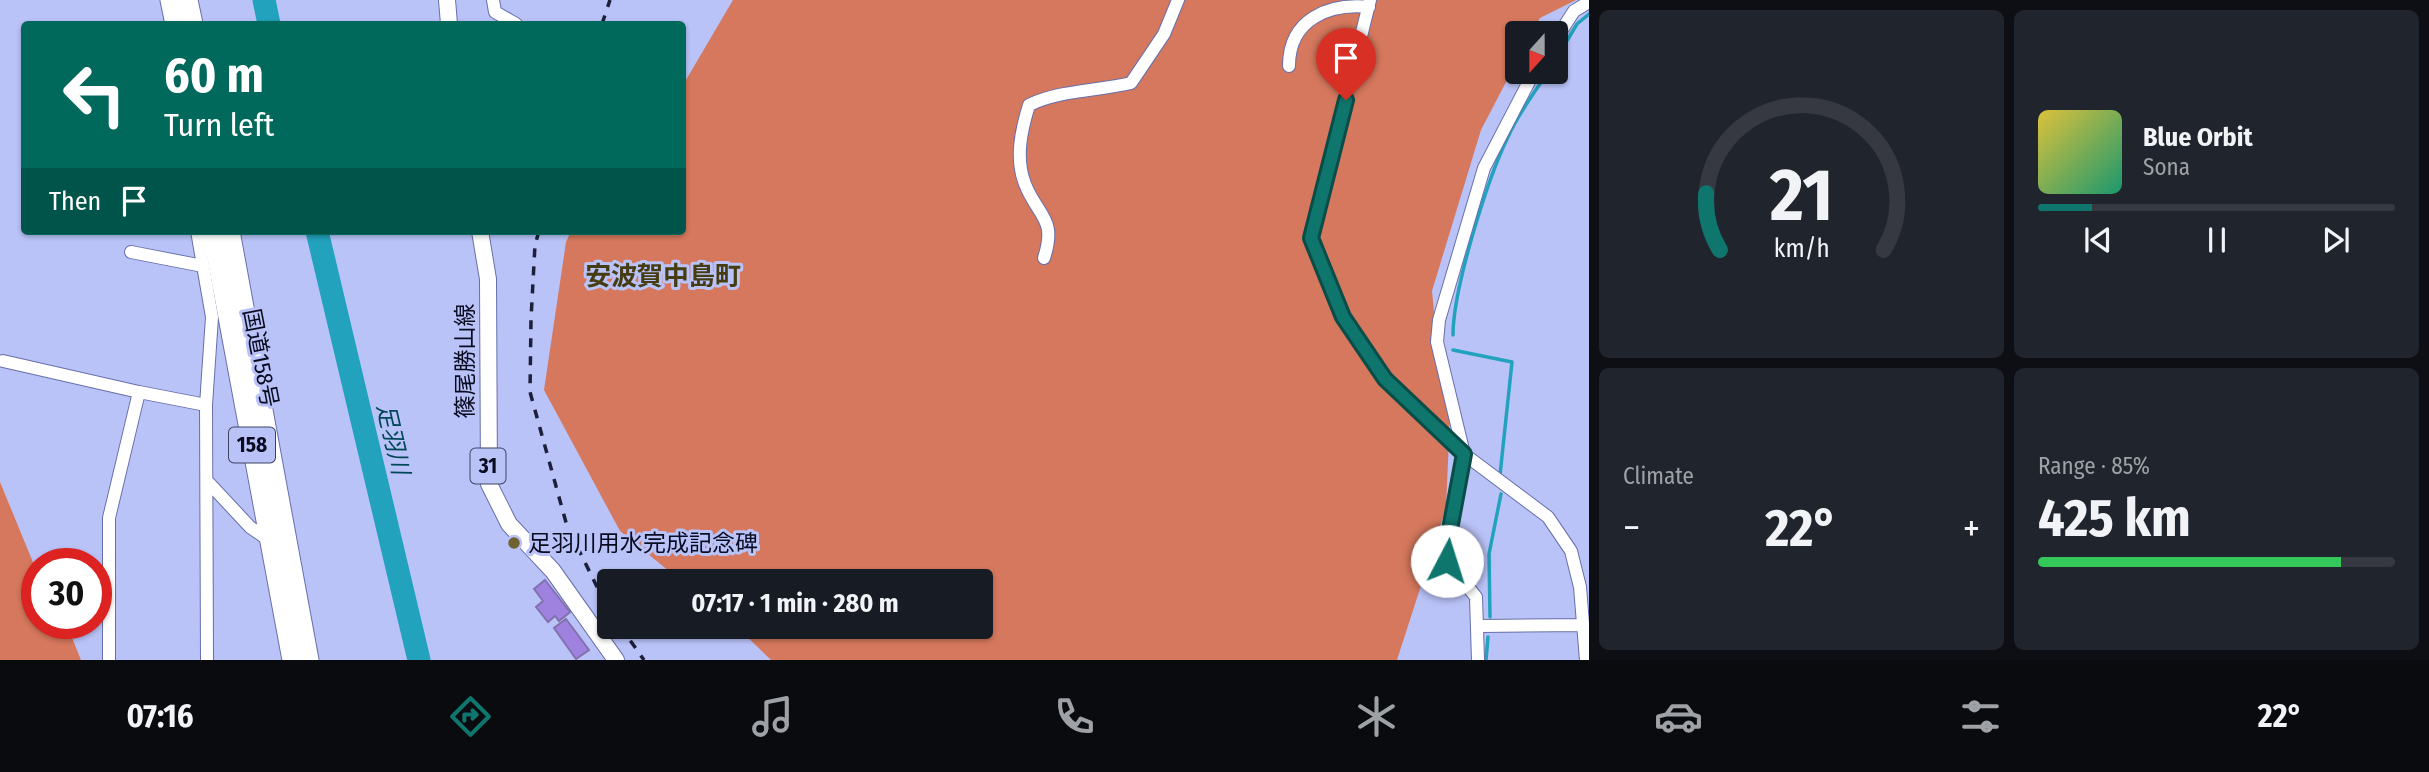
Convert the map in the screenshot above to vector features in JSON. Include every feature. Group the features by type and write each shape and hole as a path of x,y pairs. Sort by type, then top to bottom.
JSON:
{"highway":[{"path":"170,0 174,21"},
{"path":"188,0 192,21"},
{"name":"国道158号","path":"213,235 292,660"},
{"name":"国道158号","path":"231,235 309,660"}],"main road":[{"path":"447,0 449,21"},
{"name":"篠尾勝山線","path":"481,235 488,279 489,484 509,524 553,571 616,660"}],"street":[{"path":"494,0 495,12 511,21"},
{"path":"1044,258 1050,239 1047,218 1027,187 1019,148 1029,105 1045,97 1102,90 1131,83 1164,34 1178,0"},
{"path":"1568,21 1574,11 1589,2"},
{"path":"1289,66 1289,56 1298,30 1310,18 1349,5 1370,4 1311,238 1343,317 1385,379 1464,454 1548,517 1571,551 1580,587 1586,660"},
{"path":"1478,660 1476,597 1447,561 1446,551 1464,454 1437,342 1439,320 1484,168 1528,84"},
{"path":"198,235 212,317 206,405 209,483 207,660"},
{"path":"131,252 203,266"},
{"path":"3,360 206,405"},
{"path":"109,660 109,518 139,392"},
{"path":"209,483 250,527 270,541"},
{"path":"1479,626 1583,625"}],"shaded area":[{"path":"733,0 1576,0 1538,21 1505,21 1505,84 1481,130 1432,291 1437,342 1451,391 1446,508 1397,660 771,660 749,639 993,639 993,569 666,569 620,531 544,390 566,242 569,235 686,235 686,80"},
{"path":"0,482 27,548 21,548 21,639 72,639 81,660 0,660"}],"building":[{"path":"545,580 570,612 559,621 555,616 548,622 536,607 543,601 534,589"},
{"path":"566,619 589,650 576,659 554,628"}],"waterway":[{"name":"足羽川","path":"264,0 268,21"},
{"path":"1568,39 1577,24 1589,14"},
{"path":"1453,335 1465,263 1491,180 1512,128 1540,84"},
{"name":"足羽川","path":"318,235 419,660"},
{"path":"1453,350 1512,362 1500,475"},
{"path":"1490,617 1489,554 1501,494"},
{"path":"1486,660 1488,637"}],"railway":[{"path":"603,21 610,0"},
{"path":"538,235 531,319 530,392 567,526 597,587"},
{"path":"629,639 644,660"}],"place":[{"name":"足羽川用水完成記念碑","path":"514,543"}],"district":[{"name":"安波賀中島町","path":"663,276"}],"route":[{"path":"1346,100 1311,238 1343,317 1385,379 1464,454 1446,551 1447,561"}]}
